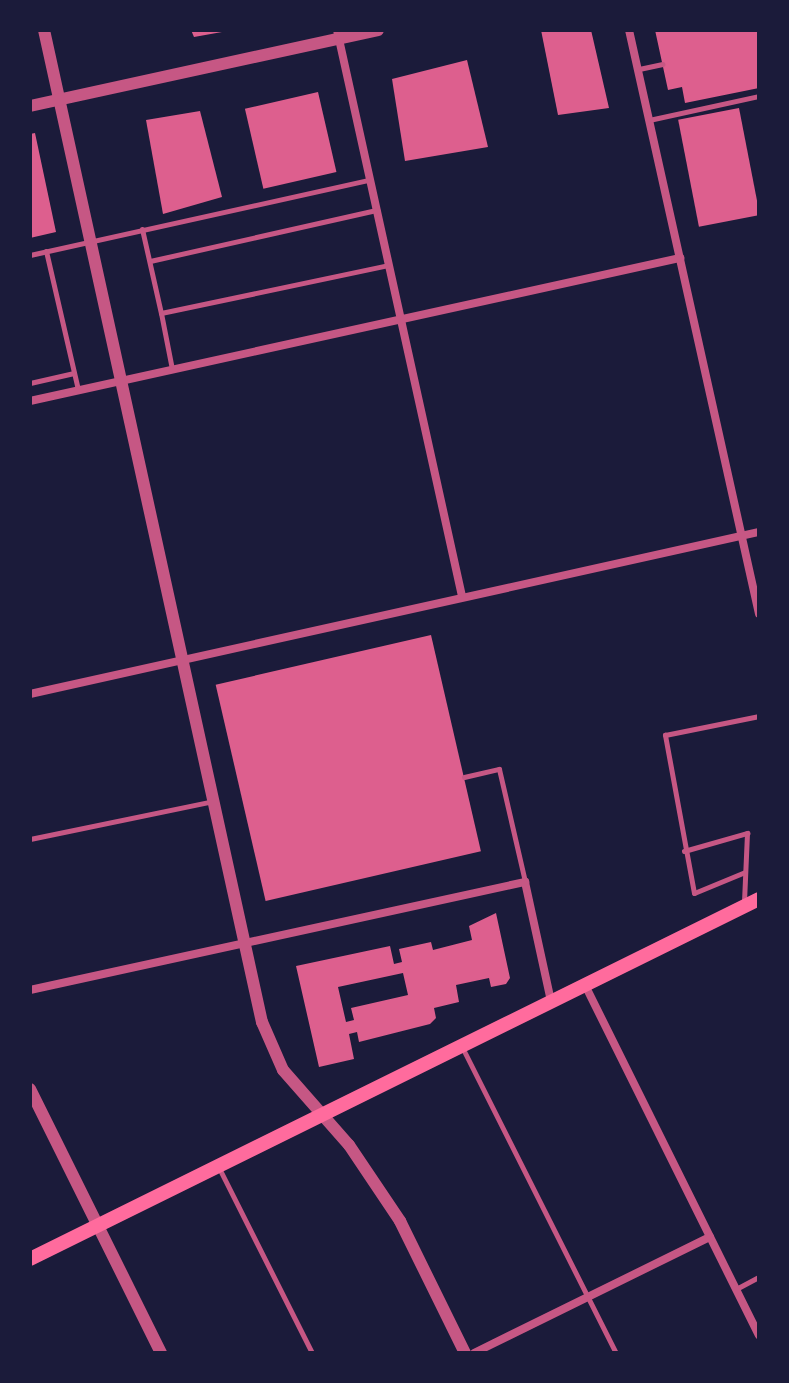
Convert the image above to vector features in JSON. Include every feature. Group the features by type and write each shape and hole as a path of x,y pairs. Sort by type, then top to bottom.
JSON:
{"main road":[{"path":"30,1259 759,899"}],"street":[{"path":"44,30 182,661 246,944 275,1056 323,1114 400,1221 465,1353"},
{"path":"30,106 338,34 378,30"},
{"path":"629,30 759,614"},
{"path":"338,34 462,596"},
{"path":"31,398 78,391 680,258"},
{"path":"30,694 759,532"},
{"path":"30,990 525,882 551,1001"},
{"path":"585,985 759,1335"},
{"path":"30,1089 161,1353"},
{"path":"474,1353 710,1237"}],"lane":[{"path":"638,69 662,64"},
{"path":"649,120 759,96"},
{"path":"30,255 370,179"},
{"path":"150,261 377,210"},
{"path":"142,229 173,370"},
{"path":"46,251 78,391"},
{"path":"161,313 389,264"},
{"path":"30,383 74,373"},
{"path":"745,872 694,893 665,735 759,716"},
{"path":"464,777 499,769 525,882"},
{"path":"30,839 214,801"},
{"path":"684,851 747,833 744,907"},
{"path":"461,1045 616,1353"},
{"path":"218,1166 312,1353"},
{"path":"736,1289 759,1277"}],"building":[{"path":"191,30 222,30 222,32 194,37"},
{"path":"541,30 591,30 609,108 558,115"},
{"path":"655,30 759,30 759,88 685,103 682,87 668,90"},
{"path":"467,60 488,147 405,161 392,79"},
{"path":"318,92 336,172 263,189 245,109"},
{"path":"739,108 759,215 699,227 678,120"},
{"path":"200,111 222,197 163,214 146,120"},
{"path":"35,133 56,232 30,238 30,134"},
{"path":"431,635 481,851 266,901 216,685"},
{"path":"496,913 510,978 506,984 491,987 489,978 456,985 459,1002 434,1008 436,1018 430,1024 359,1042 357,1032 349,1034 354,1059 319,1067 296,966 390,946 394,964 402,962 399,949 431,942 433,950 472,940 469,926","holes":["403,973 408,995 351,1008 354,1020 346,1022 338,987"]}]}
